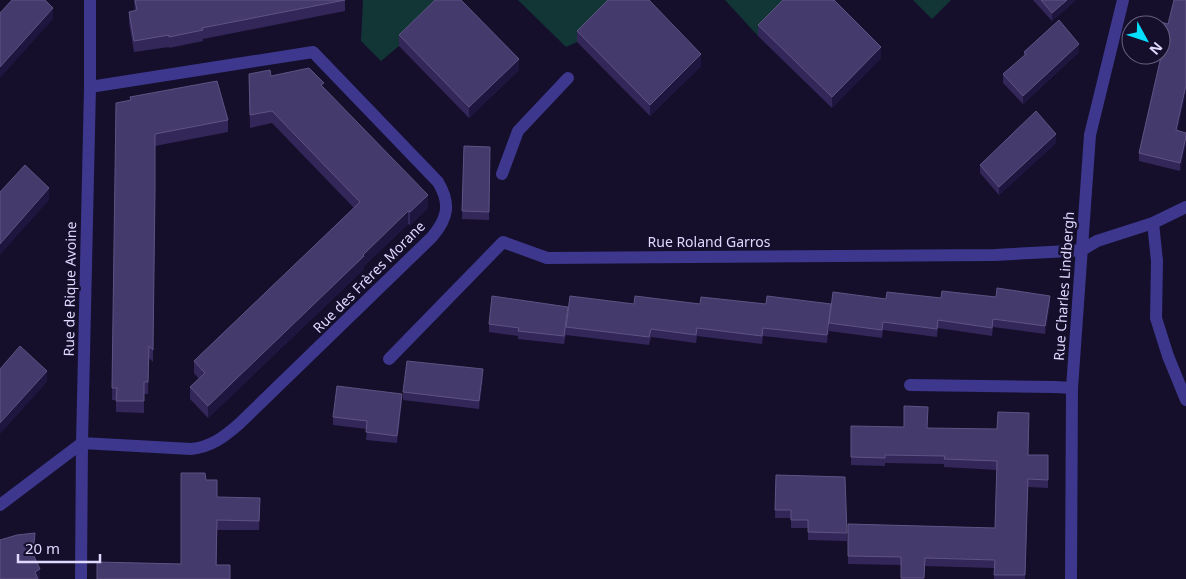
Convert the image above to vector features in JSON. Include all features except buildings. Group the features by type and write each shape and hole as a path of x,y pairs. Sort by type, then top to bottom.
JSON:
{"street":[{"name":"Rue de Rique Avoine","path":"81,579 90,0"},
{"name":"Rue Charles Lindbergh","path":"1071,579 1072,388 1090,135 1123,0"},
{"name":"Rue des Frères Morane","path":"82,443 191,449 207,446 221,439 239,424 432,238 442,224 446,211 445,195 438,182 313,52 90,87"},
{"path":"502,174 518,131 568,78"},
{"path":"1082,250 1098,241 1153,223 1186,207"},
{"path":"1153,223 1157,261 1156,318 1168,356 1186,400"},
{"name":"Rue Roland Garros","path":"388,359 503,242 546,258 995,255 1082,250"},
{"path":"910,385 1072,388"},
{"path":"0,505 82,443"}],"green space":[{"path":"363,0 446,0 381,61 361,41"},
{"path":"518,0 619,0 577,42 566,47"},
{"path":"725,0 794,0 758,36"},
{"path":"913,0 951,0 932,19"}]}
